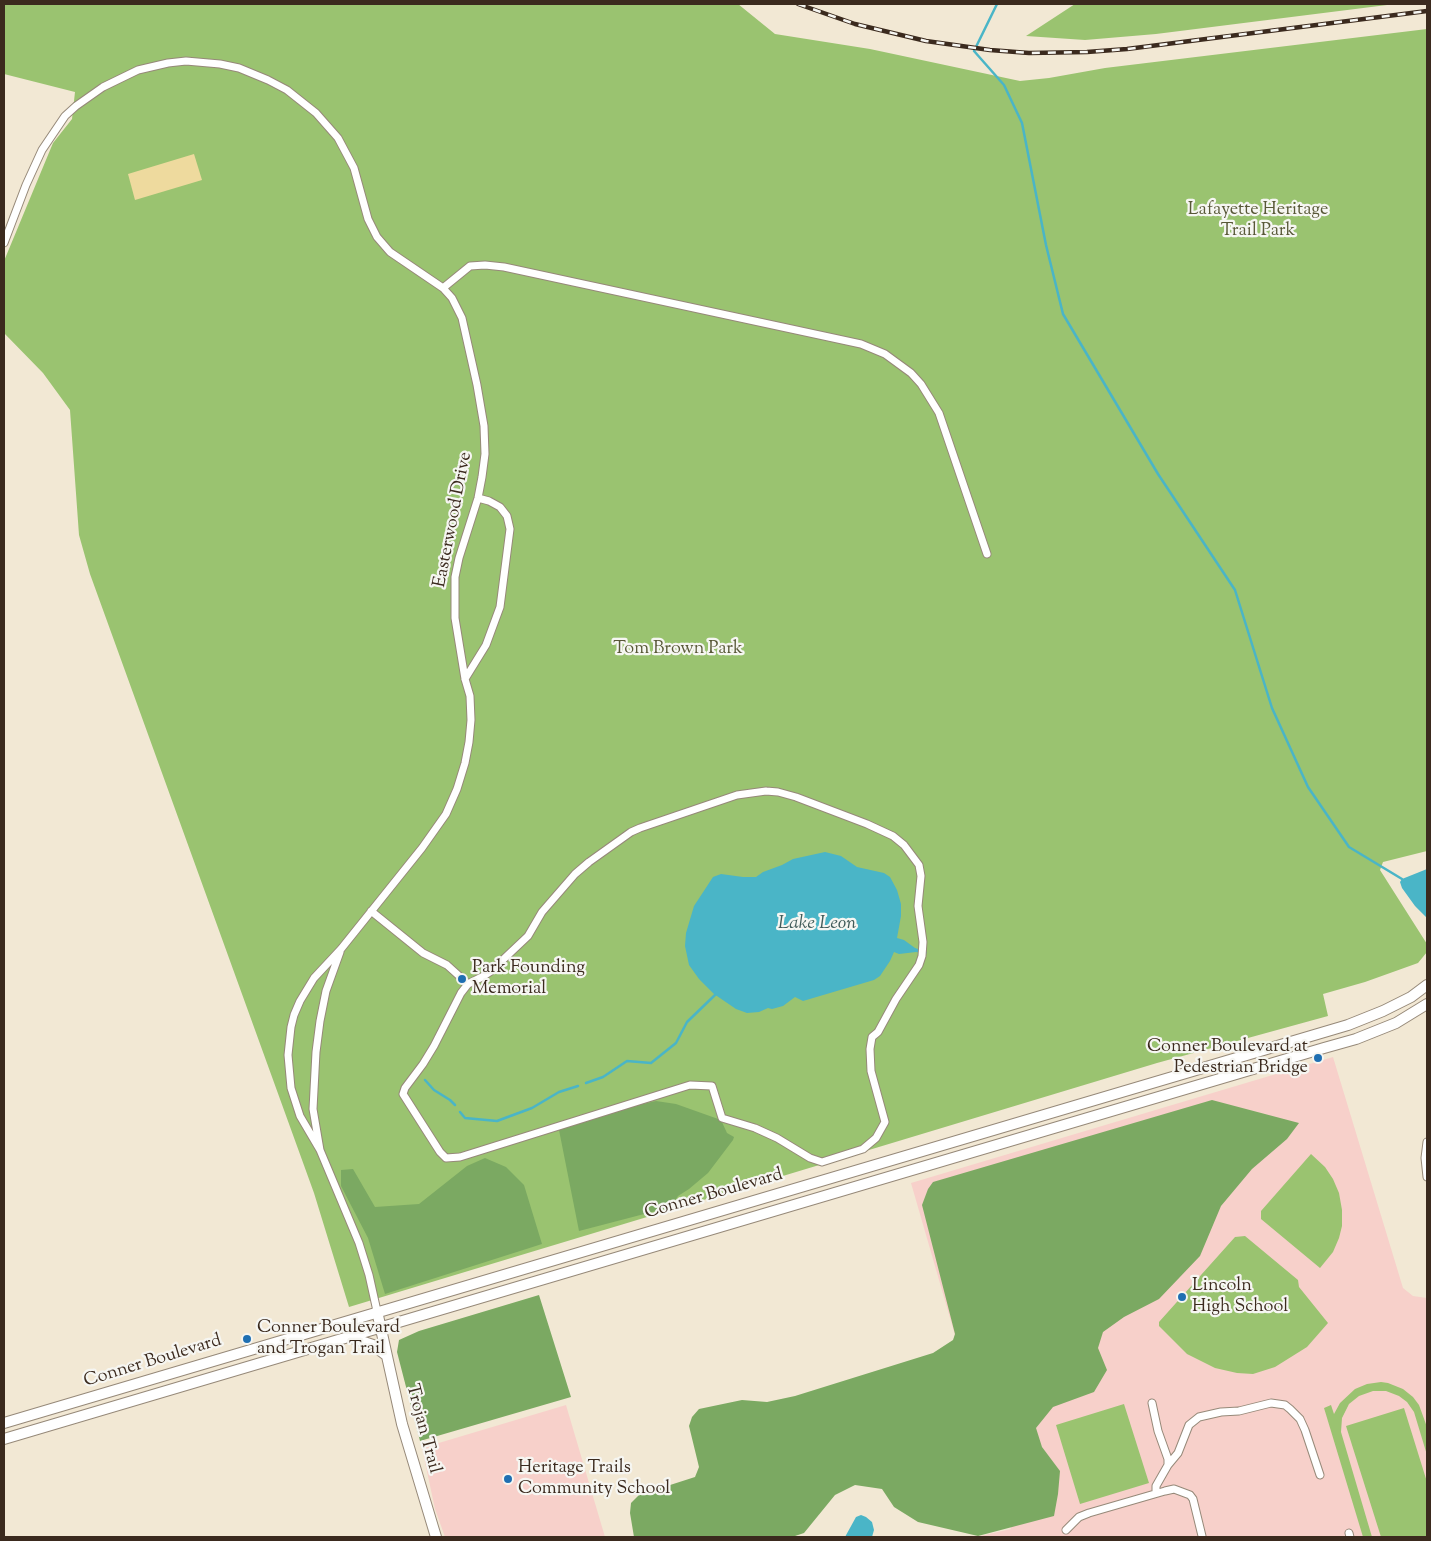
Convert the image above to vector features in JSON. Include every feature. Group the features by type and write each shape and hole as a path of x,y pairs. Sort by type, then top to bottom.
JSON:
{"main road":[{"name":"Conner Boulevard","path":"4,1423 377,1311 1320,1034 1382,1011 1411,997 1427,985"},
{"name":"Conner Boulevard","path":"4,1439 725,1224 1356,1039 1396,1022 1427,1004"},
{"path":"1320,1034 1324,1048"},
{"path":"720,1210 725,1224"},
{"name":"Easterwood Drive","path":"377,1311 380,1328"},
{"name":"Trojan Trail","path":"380,1328 402,1424 436,1537"},
{"path":"349,1337 372,1345 386,1355"}],"street":[{"name":"Easterwood Drive","path":"4,242 42,150 65,116 76,106 103,87 138,70 168,63 203,62 239,68 268,80 293,94 316,112 338,138 354,168 368,218 377,237 390,252 443,288 452,298 462,318 484,426 485,454 478,498 455,577 455,618 465,679 470,696 471,720 465,763 457,789 446,814 434,832 340,949 314,978 300,1002 291,1027 288,1056 291,1088 300,1116 320,1149 359,1243 369,1274 377,1311"},
{"path":"443,288 470,266 485,264 860,344 885,354 911,373 921,384 939,412 987,554"},
{"path":"465,679 486,644 500,607 510,529 507,516 500,507 478,498"},
{"path":"766,791 778,792 858,821 893,836 904,845 919,866 921,876 918,906 923,942 922,956 919,965 896,999 878,1032 872,1037 869,1058 885,1122 882,1130 863,1149 822,1162 810,1158 777,1138 755,1128 722,1118 712,1086 690,1085 460,1157 446,1158 440,1152 403,1094 405,1088 424,1064 461,993 468,984 482,978 491,971 528,936 542,912 575,874 631,832 737,795 766,791"},
{"path":"371,911 423,953 447,964 468,984"},
{"name":"Easterwood Drive","path":"320,1149 313,1109 316,1052 326,991 340,949"},
{"path":"1427,1142 1425,1158 1427,1178"},
{"path":"1152,1403 1168,1465"},
{"path":"1156,1493 1156,1486 1168,1465 1178,1453 1189,1425 1199,1417 1221,1412 1238,1411 1271,1403 1290,1408 1300,1419 1320,1475"},
{"path":"1066,1530 1079,1516 1174,1489 1190,1495 1193,1500 1202,1536"}],"shaded area":[{"name":"Lincoln High School","path":"1333,1057 1403,1288 1413,1296 1427,1298 1427,1537 976,1537 1011,1529 911,1183"},
{"name":"Heritage Trails Community School","path":"566,1405 605,1537 445,1537 435,1509 422,1448"}],"green space":[{"name":"Tom Brown Park","path":"4,4 738,4 775,34 870,49 1020,81 1105,68 1427,29 1427,851 1383,862 1380,870 1427,944 1427,952 1418,963 1365,982 1323,994 1328,1016 1157,1063 349,1307 314,1193 90,574 79,535 70,410 43,373 4,333 4,261 53,143 72,119 75,92 4,74"},
{"path":"1075,4 1395,4 1156,34 1085,40 1026,36"},
{"path":"1212,1100 1299,1123 1287,1139 1252,1169 1221,1206 1200,1256 1159,1299 1124,1317 1103,1332 1098,1348 1107,1370 1094,1392 1053,1407 1036,1428 1042,1447 1060,1471 1054,1516 978,1536 918,1522 894,1507 882,1489 855,1485 835,1495 804,1533 792,1537 634,1537 630,1513 631,1503 639,1495 695,1477 699,1467 689,1426 692,1417 699,1409 742,1400 767,1402 795,1396 933,1353 953,1340 955,1334 922,1205 933,1182"},
{"path":"656,1101 676,1104 721,1120 727,1133 734,1137 733,1140 708,1173 678,1196 671,1207 579,1231 559,1130"},
{"path":"1311,1154 1325,1167 1333,1179 1339,1193 1342,1210 1342,1226 1339,1238 1333,1252 1320,1268 1261,1219 1261,1211"},
{"path":"485,1158 506,1167 524,1185 542,1244 385,1294 368,1238 341,1186 341,1170 353,1169 375,1207 419,1204 467,1166"},
{"path":"1245,1236 1298,1280 1299,1287 1328,1323 1307,1347 1275,1367 1253,1374 1237,1373 1215,1368 1187,1354 1159,1326 1159,1322 1235,1237"},
{"path":"539,1295 571,1397 420,1441 397,1352 399,1340 419,1331"},
{"path":"1381,1382 1403,1389 1419,1405 1427,1427 1427,1455 1414,1412 1407,1402 1399,1396 1386,1391 1373,1391 1359,1396 1349,1404 1342,1418 1341,1432 1372,1537 1363,1537 1324,1408 1331,1405 1334,1414 1340,1403 1355,1389 1367,1384"},
{"path":"1124,1404 1149,1483 1080,1504 1056,1425"},
{"path":"1404,1408 1427,1482 1427,1537 1381,1537 1346,1426"}],"sand":[{"path":"194,154 202,180 135,200 128,174"}],"water":[{"name":"Lake Leon","path":"825,852 841,856 857,867 884,873 890,877 897,890 901,904 897,938 927,952 926,954 916,952 899,954 894,952 880,976 874,980 803,1001 795,997 783,1006 772,1009 768,1008 759,1012 747,1013 736,1009 714,994 699,979 689,965 685,946 686,933 694,906 713,877 721,874 756,877 793,859"},
{"path":"1427,869 1427,918 1415,906 1400,882 1402,879"},
{"path":"861,1515 872,1522 874,1530 872,1537 845,1537 856,1517"}],"waterway":[{"path":"997,4 974,51 1004,85 1022,123 1046,245 1063,314 1158,474 1235,590 1272,708 1308,787 1349,847 1402,879"},
{"path":"586,1083 603,1077 627,1061 651,1063 676,1043 687,1022 715,995"},
{"path":"425,1080 434,1090 455,1105"},
{"path":"460,1112 465,1118 497,1121 532,1108 559,1092 578,1086"}],"railway":[{"path":"798,4 855,24 926,41 990,50 1029,53 1127,49 1427,11"}],"place":[{"name":"Park Founding Memorial","path":"462,979"},
{"name":"Conner Boulevard at Pedestrian Bridge","path":"1318,1058"},
{"name":"Lincoln High School","path":"1182,1297"},
{"name":"Conner Boulevard and Trogan Trail","path":"247,1339"},
{"name":"Heritage Trails Community School","path":"508,1479"}],"park label":[{"name":"Lafayette Heritage Trail Park","path":"1258,221"}]}
